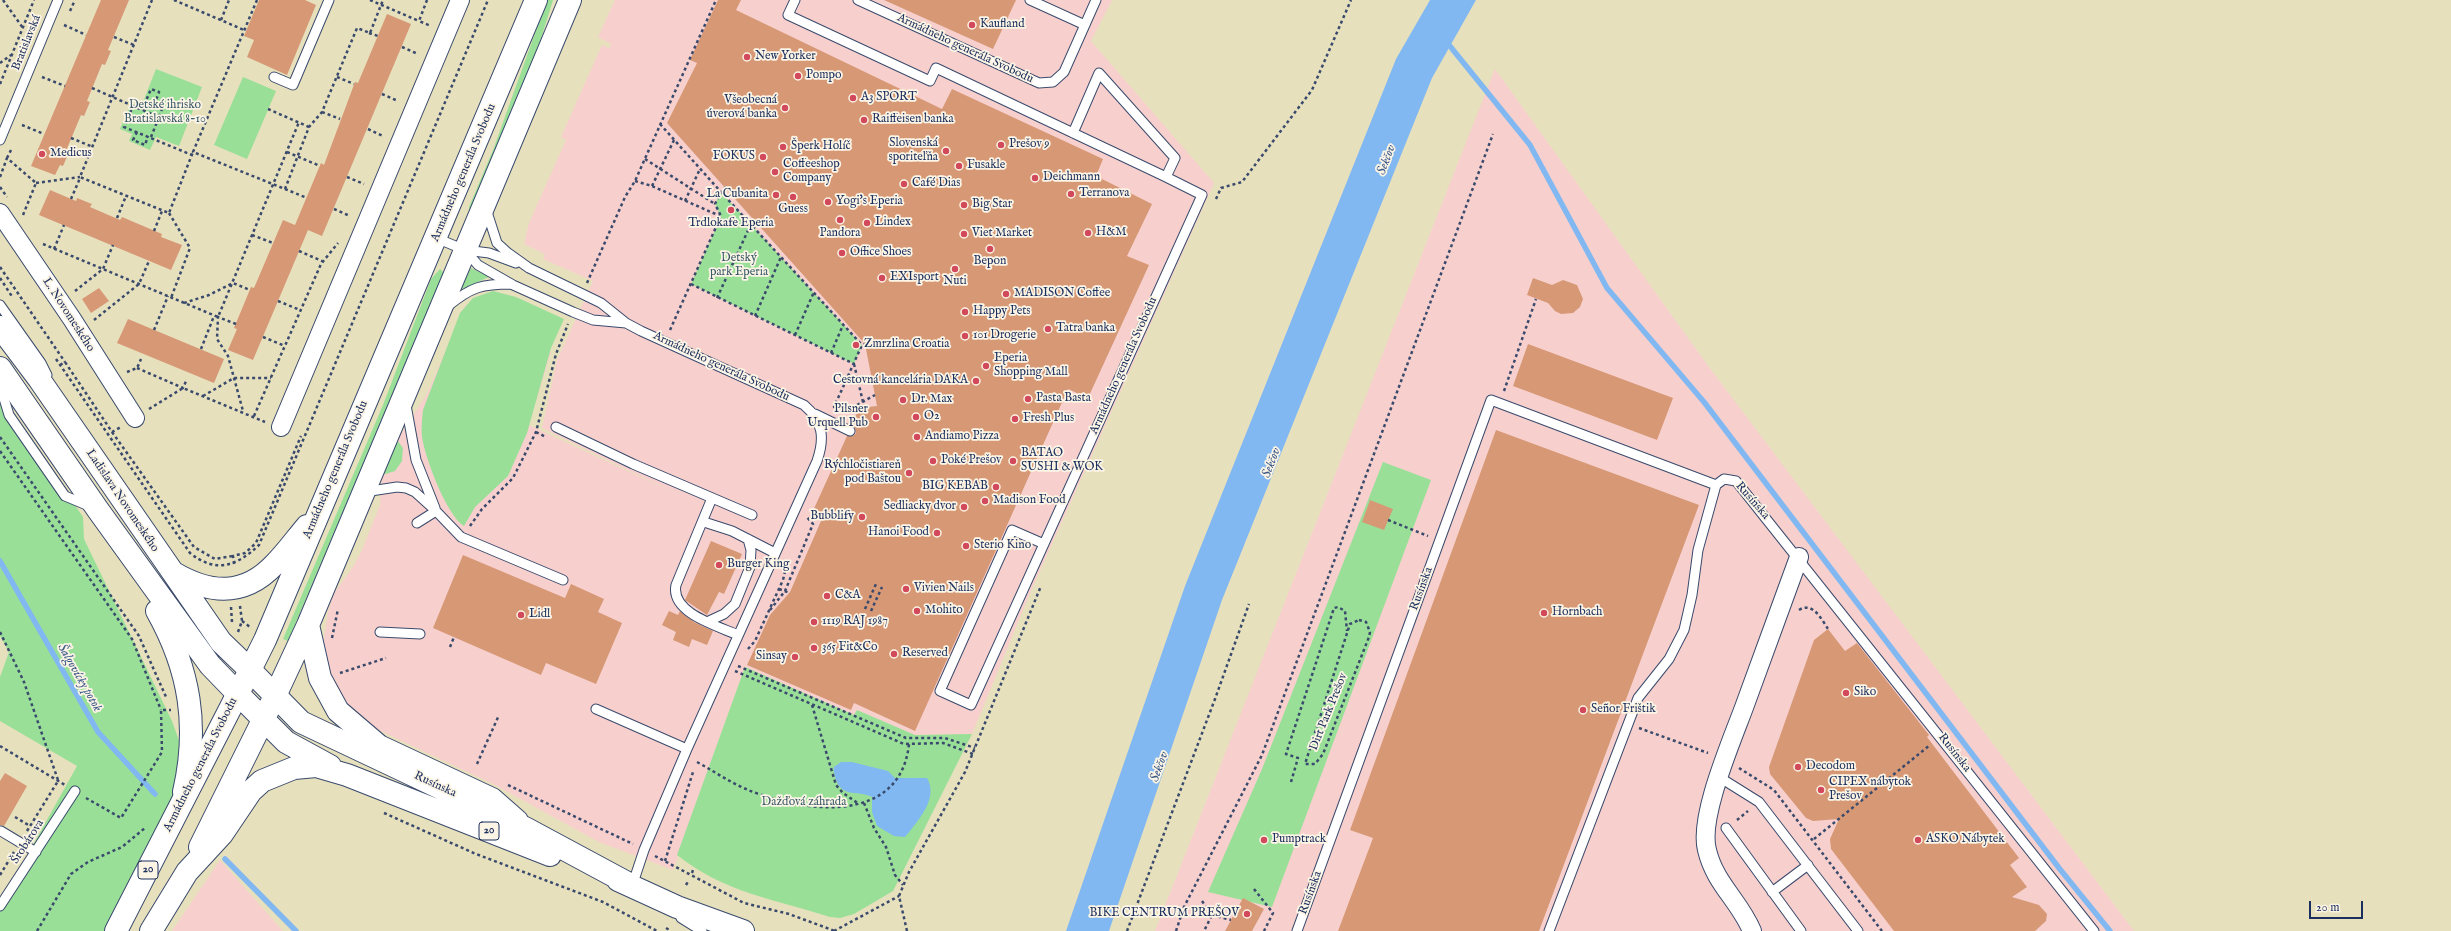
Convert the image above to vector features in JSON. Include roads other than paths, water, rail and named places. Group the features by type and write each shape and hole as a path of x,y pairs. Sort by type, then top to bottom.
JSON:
{"street":[{"path":"281,427 460,0"},
{"name":"Armádneho generála Svobodu","path":"116,931 180,809 250,670 319,514 400,317 436,238 536,0"},
{"path":"187,872 264,720 308,625 404,393 465,250 486,205 570,0"},
{"name":"L. Novomeského","path":"0,213 72,319 142,410"},
{"name":"Ladislava Novomeského","path":"0,326 67,420 170,571 224,646 250,670"},
{"name":"Ladislava Novomeského","path":"0,368 98,510 210,665 286,742 347,775"},
{"path":"98,510 171,636 185,677 189,699 191,759 180,809"},
{"path":"170,571 193,584 213,590 238,587 258,578 275,564 319,514"},
{"path":"1752,931 1746,917 1714,873 1706,848 1706,824 1719,777 1799,557"},
{"path":"308,625 320,678 338,711 379,746 492,799 525,828"},
{"name":"Rusínska","path":"250,670 301,722 525,828 631,885"},
{"name":"20","path":"151,931 187,872 222,834 251,791 262,781 294,768 316,766 347,775"},
{"name":"Rusínska","path":"347,775 631,885 677,906 743,931"}],"lane":[{"name":"Bratislavská","path":"0,140 58,0"},
{"path":"274,77 293,85 329,0"},
{"path":"552,42 576,0"},
{"path":"795,0 788,15 930,81 936,68 1073,133 1166,177 1175,158 1099,73 1073,133"},
{"name":"Armádneho generála Svobodu","path":"858,0 1039,83 1053,82 1064,72 1096,0"},
{"path":"1030,0 1085,24"},
{"name":"Armádneho generála Svobodu","path":"1044,544 1012,530 940,691 971,705 1044,544 1202,195 1166,177"},
{"name":"Armádneho generála Svobodu","path":"486,205 497,243 529,268 601,303 626,323 804,405 815,414 850,431"},
{"path":"436,238 465,250 489,253 529,268"},
{"path":"465,250 478,265 513,284 593,320 626,323"},
{"path":"437,316 465,292 480,286 513,284"},
{"path":"0,305 42,363 67,420"},
{"path":"0,386 9,414 65,496 98,510"},
{"path":"404,393 416,460 436,511"},
{"name":"Rusínska","path":"1297,931 1491,400 1716,485"},
{"path":"702,931 631,885 646,854 687,749 820,452 820,430 815,414"},
{"path":"556,427 633,464 752,515"},
{"name":"Rusínska","path":"1549,931 1638,698 1669,659 1684,630 1692,595 1698,550 1716,485 1724,479 1736,480 1799,557 2094,931"},
{"path":"363,492 397,487 406,488 414,492 436,511 460,537 563,580"},
{"path":"712,498 704,522 675,589 678,601 686,611 738,635"},
{"path":"418,523 436,511"},
{"path":"704,522 732,531 775,553"},
{"path":"709,621 724,614 735,604 750,567 751,550 748,540"},
{"path":"380,632 420,634"},
{"path":"596,709 687,749"},
{"path":"1719,777 1759,802 1858,931"},
{"name":"Šrobárova","path":"0,906 75,791"},
{"path":"1726,828 1801,931"},
{"path":"1,831 36,852"},
{"path":"1772,892 1808,865"}],"water":[{"name":"Sekčov","path":"1430,0 1476,0 1432,78 1222,600 1109,931 1066,931 1185,586 1396,59"},
{"path":"841,762 852,762 888,771 895,778 927,778 930,786 929,801 921,817 905,837 894,836 877,826 872,812 872,797 851,793 839,786 834,774 834,767"}],"waterway":[{"path":"1445,40 1530,145 1607,288 1704,402 2059,868 2110,931"},
{"name":"Šalgovícky potok","path":"0,561 98,732 155,794"},
{"name":"Šalgovícky potok","path":"225,859 296,931"}],"place":[{"name":"Kaufland","path":"972,25"},
{"name":"New Yorker","path":"747,57"},
{"name":"Pompo","path":"798,76"},
{"name":"A3 SPORT","path":"853,98"},
{"name":"Všeobecná úverová banka","path":"785,108"},
{"name":"Raiffeisen banka","path":"864,120"},
{"name":"Prešov 9","path":"1001,145"},
{"name":"Šperk Holíč","path":"783,147"},
{"name":"Slovenská sporiteľňa","path":"946,151"},
{"name":"Medicus","path":"42,154"},
{"name":"FOKUS","path":"763,157"},
{"name":"Fusakle","path":"959,166"},
{"name":"Coffeeshop Company","path":"775,172"},
{"name":"Deichmann","path":"1035,178"},
{"name":"Café Dias","path":"904,184"},
{"name":"Terranova","path":"1071,194"},
{"name":"La Cubanita","path":"776,195"},
{"name":"Guess","path":"793,197"},
{"name":"Yogi's Eperia","path":"828,202"},
{"name":"Big Star","path":"964,205"},
{"name":"Trdlokafe Eperia","path":"731,210"},
{"name":"Pandora","path":"840,220"},
{"name":"Lindex","path":"867,223"},
{"name":"H&M","path":"1088,233"},
{"name":"Viet Market","path":"964,234"},
{"name":"Bepon","path":"990,249"},
{"name":"Office Shoes","path":"842,253"},
{"name":"Nuti","path":"955,269"},
{"name":"EXIsport","path":"882,278"},
{"name":"MADISON Coffee","path":"1006,294"},
{"name":"Happy Pets","path":"965,312"},
{"name":"Tatra banka","path":"1048,329"},
{"name":"101 Drogerie","path":"965,336"},
{"name":"Zmrzlina Croatia","path":"856,345"},
{"name":"Eperia Shopping Mall","path":"986,366"},
{"name":"Cestovná kancelária DAKA","path":"976,381"},
{"name":"Pasta Basta","path":"1028,399"},
{"name":"Dr. Max","path":"903,400"},
{"name":"Pilsner Urquell Pub","path":"876,417"},
{"name":"O2","path":"916,417"},
{"name":"Fresh Plus","path":"1015,419"},
{"name":"Andiamo Pizza","path":"917,437"},
{"name":"Poké Prešov","path":"933,461"},
{"name":"BATAO SUSHI & WOK","path":"1013,461"},
{"name":"Rýchločistiareň pod Baštou","path":"909,473"},
{"name":"BIG KEBAB","path":"996,487"},
{"name":"Madison Food","path":"985,501"},
{"name":"Sedliacky dvor","path":"964,507"},
{"name":"Bubblify","path":"862,517"},
{"name":"Hanoi Food","path":"937,533"},
{"name":"Sterio Kino","path":"966,546"},
{"name":"Burger King","path":"719,565"},
{"name":"Vivien Nails","path":"906,589"},
{"name":"C&A","path":"827,596"},
{"name":"Mohito","path":"917,611"},
{"name":"Hornbach","path":"1544,613"},
{"name":"Lidl","path":"521,615"},
{"name":"1119 RAJ 1987","path":"814,622"},
{"name":"365 Fit&Co","path":"814,648"},
{"name":"Reserved","path":"894,654"},
{"name":"Sinsay","path":"795,657"},
{"name":"Siko","path":"1846,693"},
{"name":"Señor Frištik","path":"1583,710"},
{"name":"Decodom","path":"1798,767"},
{"name":"CIPEX nábytok Prešov","path":"1821,790"},
{"name":"Pumptrack","path":"1264,840"},
{"name":"ASKO Nábytek","path":"1918,840"},
{"name":"BIKE CENTRUM PREŠOV","path":"1247,914"}],"park label":[{"name":"Detské ihrisko Bratislavská 8-10","path":"165,113"},
{"name":"Detský park Eperia","path":"739,266"},
{"name":"Dažďová záhrada","path":"804,803"}]}
